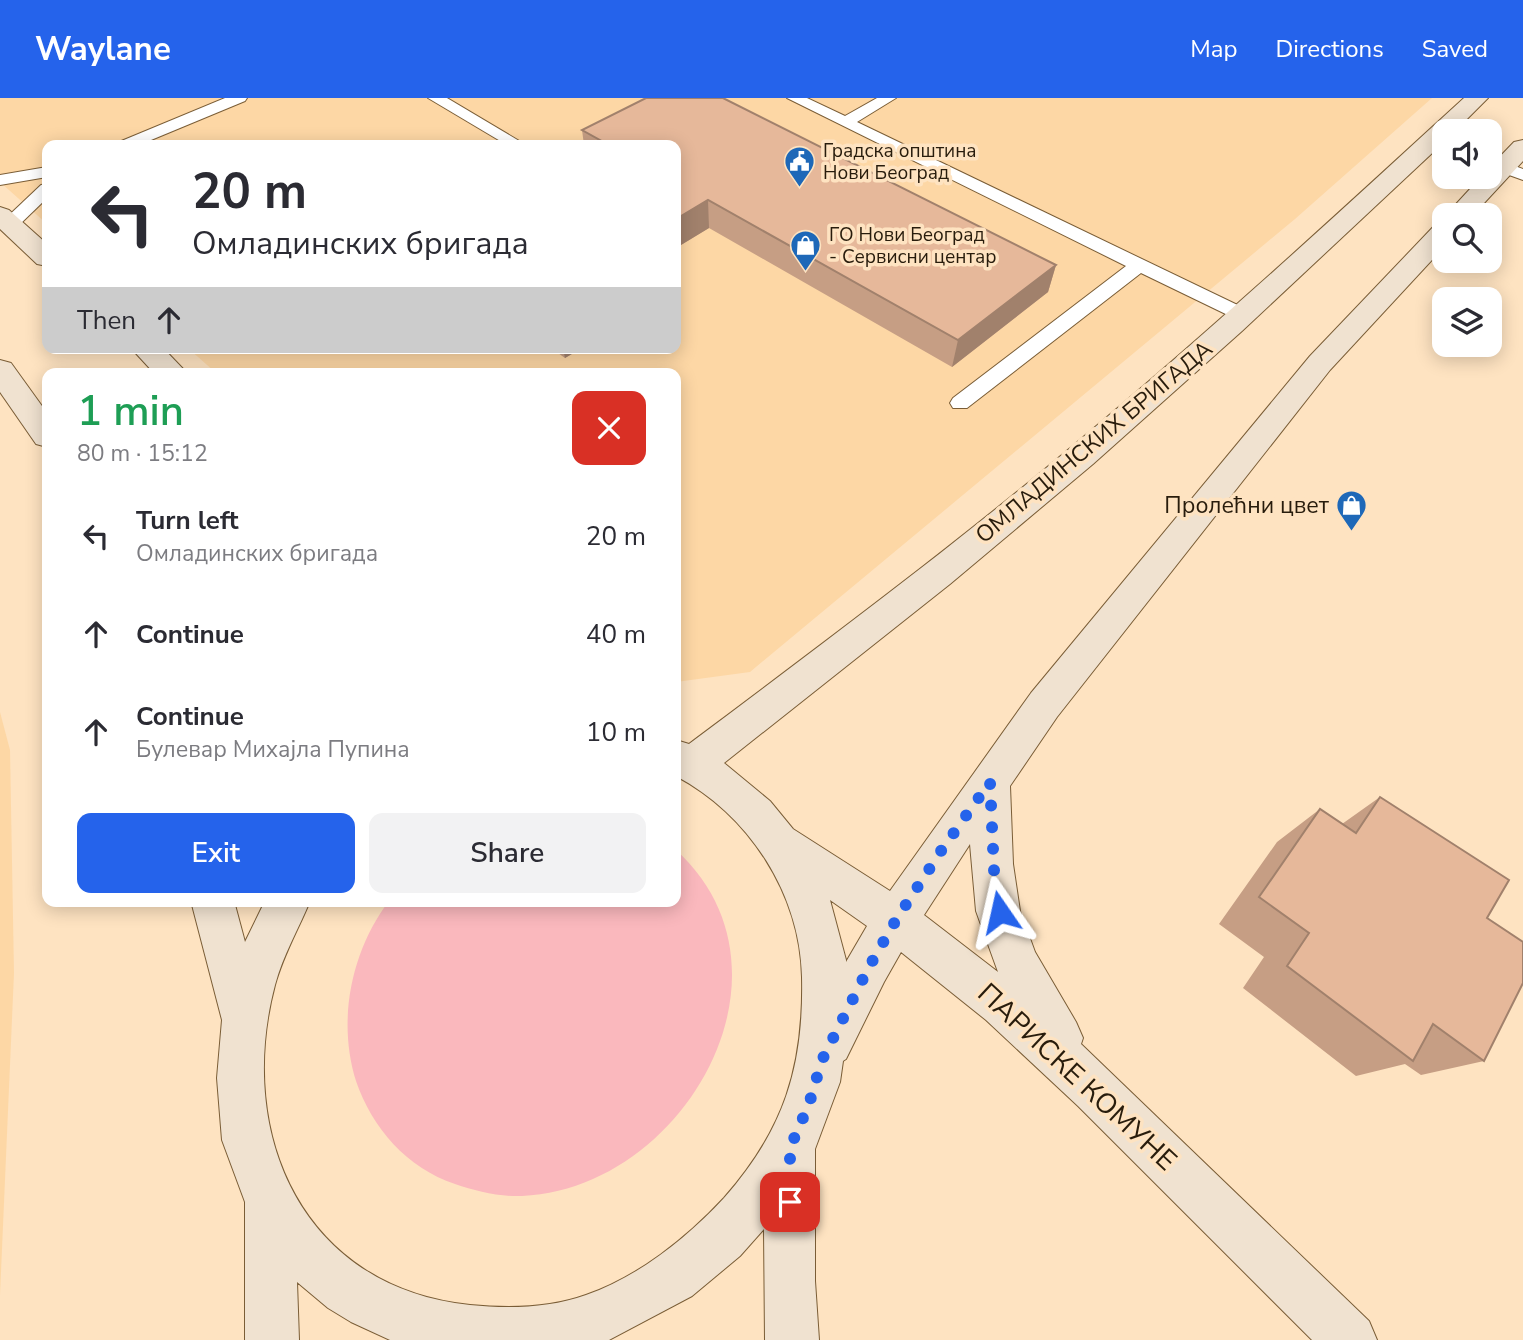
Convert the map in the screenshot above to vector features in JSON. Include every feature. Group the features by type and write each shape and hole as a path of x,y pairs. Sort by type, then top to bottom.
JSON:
{"main road":[{"name":"ОМЛАДИНСКИХ БРИГАДА","path":"684,761 976,543 1081,457 1243,315 1477,98"},
{"path":"1474,203 1514,171 1523,147"},
{"path":"5,219 42,253"},
{"path":"822,1060 896,920 943,848 1044,705 1320,363 1432,245"},
{"path":"151,354 167,368"},
{"path":"0,370 42,429"},
{"path":"286,907 258,966 244,1017 239,1080 247,1143 270,1203 302,1250 344,1289 396,1317 470,1336 521,1334 586,1322 651,1293 707,1254 754,1205 790,1148 809,1104 822,1060 828,1011 825,963 816,919 801,878 780,842 761,818 718,779 684,761"},
{"path":"990,782 995,892 1011,951 1037,1006 1096,1089"},
{"name":"ПАРИСКЕ КОМУНЕ","path":"780,842 896,920 1002,1004 1096,1089 1350,1340"},
{"path":"214,907 244,1017"},
{"path":"790,1148 789,1281 792,1340"},
{"path":"270,1203 272,1340"}],"lane":[{"path":"137,140 239,98"},
{"path":"436,98 509,140"},
{"path":"796,98 1243,315"},
{"path":"846,122 888,98"},
{"path":"0,180 42,173"},
{"path":"5,219 42,193"},
{"path":"960,403 1139,265"}],"shaded area":[{"path":"0,98 1432,98 1295,219 750,672 681,681 681,368 210,368 195,354 681,354 681,140 42,140 42,220 0,182"},
{"path":"0,712 10,750 14,973 0,1295"},
{"path":"681,856 714,899 731,954 728,1011 710,1066 677,1115 633,1156 581,1184 522,1196 505,1196 471,1189 438,1177 407,1157 382,1130 363,1098 350,1058 348,1011 351,987 365,942 385,907 681,907"}],"building":[{"path":"646,98 723,98 1056,265 958,340 708,200 681,216 681,140 600,140 582,130"},
{"path":"1380,797 1509,880 1487,918 1523,942 1523,983 1484,1061 1433,1024 1413,1061 1287,966 1309,933 1259,897 1320,809 1356,833"}],"place":[{"name":"Градска општина Нови Београд","path":"800,189"},
{"name":"ГО Нови Београд - Сервисни центар","path":"806,273"},
{"name":"Пролећни цвет","path":"1352,532"}],"route":[{"path":"790,1202 790,1148 809,1104 822,1060 896,920 990,782 995,892 1000,912"}]}
